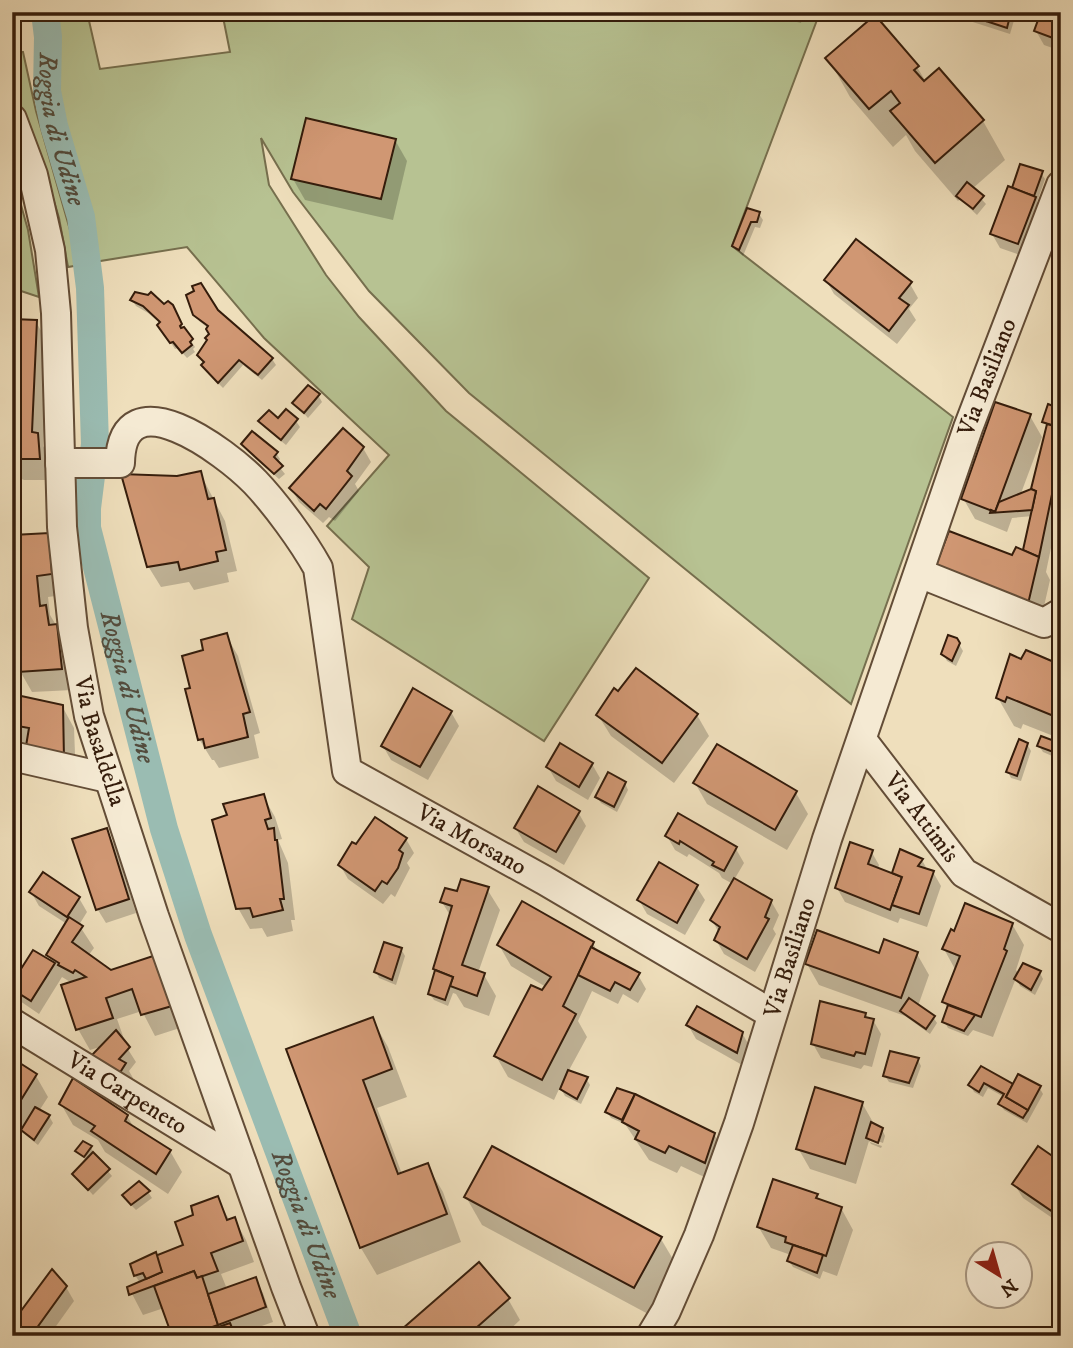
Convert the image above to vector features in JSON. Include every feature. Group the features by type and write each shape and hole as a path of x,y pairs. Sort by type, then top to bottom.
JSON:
{"street":[{"name":"Via Basaldella","path":"12,119 33,175 50,250 70,463 62,527 74,628 89,716 242,1164 305,1336"},
{"name":"Via Basiliano","path":"651,1336 666,1311 699,1235 738,1123 827,839 968,428 1061,185"},
{"name":"Via Morsano","path":"70,463 120,463 120,447 127,433 137,423 150,421 185,431 216,450 255,482 318,568 347,771 544,880 772,1014"},
{"path":"919,573 1044,623 1061,613"},
{"name":"Via Attimis","path":"862,740 964,873 1061,928"},
{"path":"12,756 108,778"},
{"name":"Via Carpeneto","path":"12,1023 242,1164"}],"green space":[{"path":"53,12 87,12 100,69 230,52 222,12 820,12 732,246 953,417 851,704 469,393 369,291 293,192 261,138 269,185 326,275 359,317 446,411 649,578 544,741 352,619 369,567 327,526 389,455 264,338 187,247 94,262 91,217 55,86 56,35"},
{"path":"12,52 23,52 36,111 80,265 68,267 59,218 44,168 12,85"},
{"path":"12,173 28,230 39,297 12,288"}],"building":[{"path":"967,12 988,12 986,21 966,16"},
{"path":"988,12 1011,12 1007,28 986,21"},
{"path":"1041,12 1061,12 1061,41 1034,31"},
{"path":"875,15 919,66 914,70 924,81 939,68 984,120 935,163 890,111 900,103 891,91 869,109 825,58"},
{"path":"306,118 396,139 381,199 291,179"},
{"path":"1020,164 1043,171 1034,196 1012,188"},
{"path":"967,182 984,196 973,209 956,196"},
{"path":"1008,186 1036,197 1018,244 990,234"},
{"path":"747,208 760,212 757,222 751,222 739,250 732,246"},
{"path":"856,239 912,282 899,298 909,305 889,331 824,280"},
{"path":"201,283 218,310 273,358 258,375 239,360 218,383 201,365 204,362 197,355 207,340 205,338 209,334 206,329 208,326 193,315 186,295 194,291 192,286"},
{"path":"135,292 148,295 151,292 164,304 168,301 173,305 182,324 181,328 184,327 193,339 190,342 192,345 182,353 173,342 170,343 157,325 160,322 143,306 130,300"},
{"path":"12,319 37,320 32,432 38,433 40,459 12,459"},
{"path":"308,385 320,394 304,413 292,403"},
{"path":"995,402 1031,414 995,512 961,499"},
{"path":"1048,404 1061,409 1061,428 1042,422"},
{"path":"286,409 298,419 281,440 258,421 269,410 278,418"},
{"path":"1047,424 1061,428 1061,451 1039,557 1023,550 1036,491 1031,489"},
{"path":"343,428 364,447 347,471 352,476 326,509 320,504 314,511 289,488"},
{"path":"252,431 278,452 274,457 283,466 274,474 241,444"},
{"path":"201,471 208,499 214,498 226,550 216,552 218,561 180,570 178,562 147,567 121,474 177,476"},
{"path":"1031,489 1036,491 1032,510 990,513 991,510 995,512 999,502"},
{"path":"949,531 1012,555 1016,547 1039,557 1028,604 935,568"},
{"path":"49,533 52,574 37,576 40,606 46,605 49,625 57,624 62,669 18,672 12,623 12,575 15,575 13,535"},
{"path":"227,633 250,712 243,714 248,737 205,748 203,739 198,740 185,689 190,688 182,656 203,650 201,640"},
{"path":"948,635 957,638 960,643 952,661 941,654"},
{"path":"1026,650 1061,665 1061,719 1007,697 1005,702 996,698 1010,654 1021,659"},
{"path":"636,668 698,714 662,763 596,715 614,688 618,691"},
{"path":"413,688 452,711 420,767 381,746"},
{"path":"12,694 63,705 64,759 26,746 29,728 12,725"},
{"path":"1041,736 1060,743 1056,753 1037,746"},
{"path":"1019,739 1028,743 1017,776 1006,772"},
{"path":"560,743 593,763 579,787 546,767"},
{"path":"717,744 797,791 775,830 693,783"},
{"path":"608,772 626,782 614,807 595,797"},
{"path":"538,786 580,811 556,852 514,828"},
{"path":"264,794 271,818 265,820 268,829 274,828 277,840 284,899 280,899 283,910 253,917 250,908 236,909 212,820 227,815 223,804"},
{"path":"678,813 737,847 724,871 680,841 679,844 665,836"},
{"path":"375,817 407,838 399,850 403,853 398,868 387,884 382,881 375,891 338,865 352,842 356,844"},
{"path":"107,828 129,899 96,910 72,839"},
{"path":"850,842 873,850 868,864 902,877 890,910 835,888"},
{"path":"900,849 923,859 918,866 934,871 919,914 892,905 902,877 892,873"},
{"path":"659,862 698,885 677,923 637,900"},
{"path":"43,872 80,897 67,917 29,892"},
{"path":"734,878 772,900 765,917 769,919 747,959 714,940 720,927 710,920"},
{"path":"461,879 489,887 462,965 485,973 477,996 450,986 453,977 433,969 452,906 440,902 445,888 457,891"},
{"path":"522,901 594,942 563,1006 576,1014 542,1080 494,1056 531,985 542,990 551,977 497,945"},
{"path":"965,903 1013,923 1004,949 1007,951 981,1017 942,1002 960,956 942,949 951,929 954,931"},
{"path":"69,917 83,926 72,942 111,970 156,955 172,1006 141,1015 132,989 106,998 113,1018 76,1030 61,985 86,977 75,970 73,973 58,965 59,963 46,955"},
{"path":"817,930 879,953 884,939 918,952 901,998 805,964"},
{"path":"384,942 402,948 392,980 374,972"},
{"path":"591,947 640,973 630,990 615,982 610,991 578,975"},
{"path":"33,950 55,963 31,1001 12,989 12,983"},
{"path":"1023,963 1041,971 1031,990 1014,979"},
{"path":"435,970 453,977 445,1000 428,994"},
{"path":"909,998 935,1016 926,1029 900,1011"},
{"path":"820,1001 866,1013 865,1017 874,1019 865,1054 856,1052 854,1056 811,1044"},
{"path":"948,1005 975,1015 964,1031 942,1022"},
{"path":"697,1006 743,1032 737,1053 686,1025"},
{"path":"373,1017 392,1069 363,1080 398,1174 428,1163 447,1214 360,1248 286,1049"},
{"path":"116,1030 130,1047 119,1059 126,1063 119,1074 91,1056"},
{"path":"890,1051 919,1058 909,1083 883,1076"},
{"path":"12,1058 37,1074 13,1113 12,1112"},
{"path":"981,1066 1013,1084 1006,1097 1028,1110 1023,1118 998,1104 1004,1094 984,1083 979,1092 968,1085"},
{"path":"568,1070 588,1077 577,1099 560,1089"},
{"path":"1018,1074 1041,1086 1028,1110 1006,1097"},
{"path":"73,1078 128,1115 125,1121 171,1150 156,1174 91,1131 95,1126 59,1104"},
{"path":"815,1087 863,1102 845,1164 796,1149"},
{"path":"617,1088 635,1094 622,1120 605,1112"},
{"path":"635,1094 715,1133 705,1163 669,1146 665,1153 635,1139 639,1131 622,1122"},
{"path":"35,1107 50,1115 34,1140 21,1130"},
{"path":"871,1122 883,1128 878,1143 866,1138"},
{"path":"83,1141 92,1146 84,1157 75,1151"},
{"path":"492,1146 662,1237 634,1288 464,1197"},
{"path":"1038,1146 1061,1162 1061,1207 1056,1214 1012,1184"},
{"path":"93,1152 110,1169 88,1190 72,1174"},
{"path":"773,1179 818,1194 816,1198 842,1207 826,1256 785,1242 786,1237 757,1227"},
{"path":"139,1181 150,1191 131,1205 122,1195"},
{"path":"218,1196 227,1220 235,1217 243,1241 211,1253 218,1271 197,1278 194,1271 129,1295 127,1287 162,1272 155,1256 183,1245 175,1222 193,1215 191,1206"},
{"path":"793,1245 823,1255 817,1273 787,1261"},
{"path":"156,1252 162,1272 146,1279 143,1273 134,1276 130,1264"},
{"path":"479,1262 510,1298 467,1336 394,1336"},
{"path":"52,1269 67,1286 31,1336 12,1336 12,1323"},
{"path":"194,1271 197,1278 202,1276 218,1325 187,1336 172,1336 154,1286"},
{"path":"256,1277 266,1307 218,1325 208,1294"},
{"path":"230,1323 235,1335 198,1334"}],"waterway":[{"name":"Roggia di Udine","path":"45,12 48,37 47,91 54,126 81,217 90,288 95,444 87,528 164,829 198,935 348,1336"}]}
